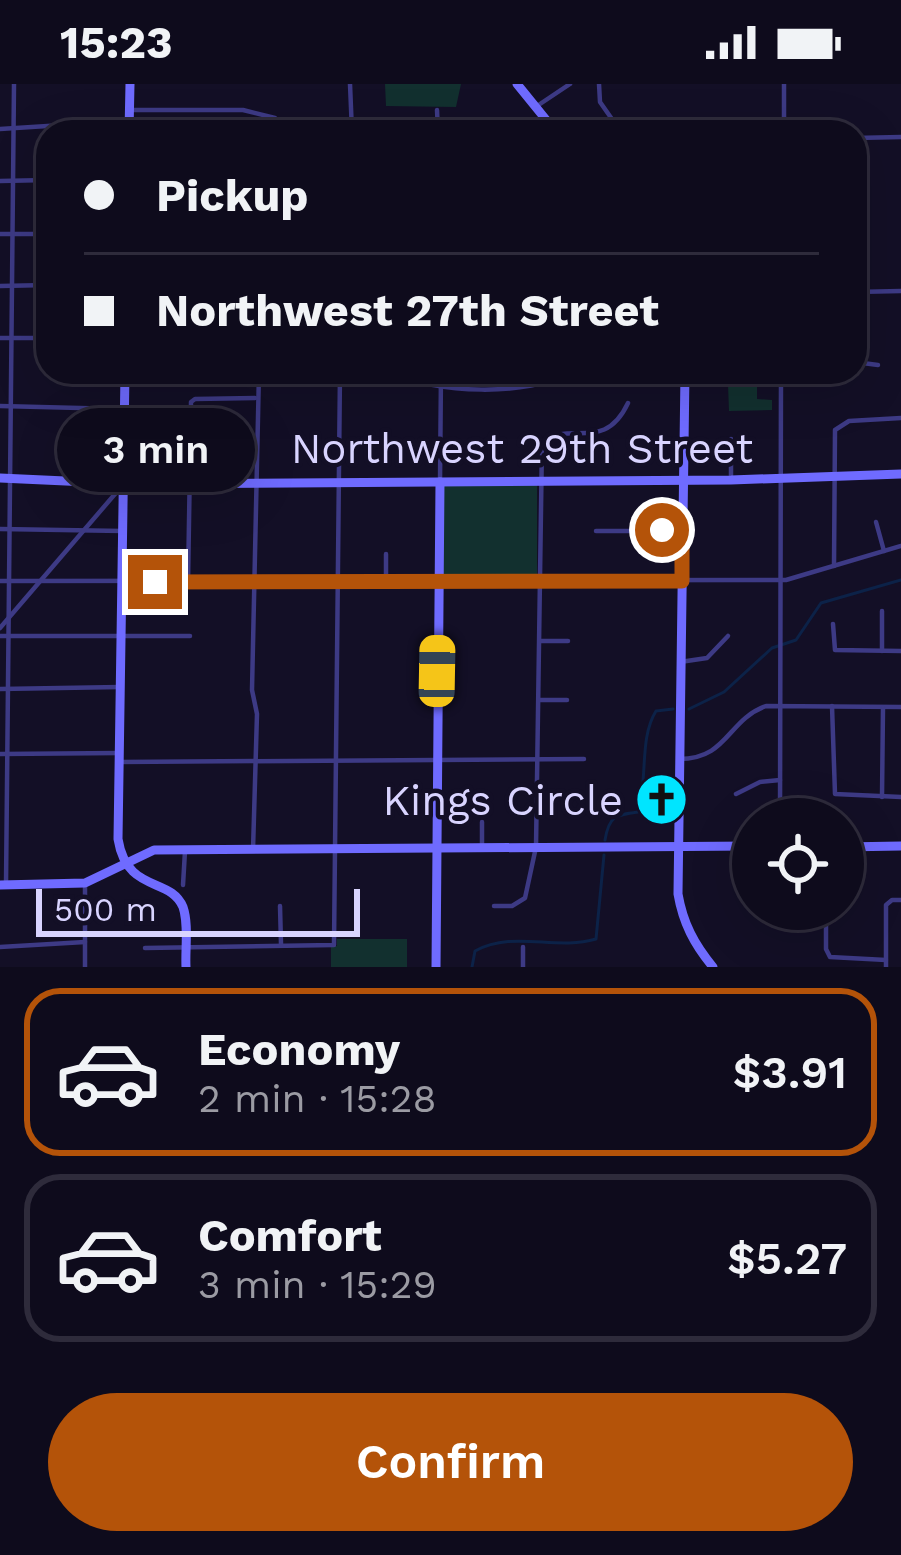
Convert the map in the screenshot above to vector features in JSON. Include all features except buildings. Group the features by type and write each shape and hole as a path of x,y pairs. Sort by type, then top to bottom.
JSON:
{"street":[{"path":"8,620 5,478 14,84"},
{"path":"130,84 130,120"},
{"path":"350,84 352,120"},
{"path":"517,84 545,120"},
{"path":"537,106 570,84"},
{"path":"599,84 600,102 613,120"},
{"path":"784,84 784,120"},
{"path":"130,110 243,110 275,118"},
{"path":"437,110 437,120"},
{"path":"0,129 36,127"},
{"path":"867,138 901,137"},
{"path":"0,181 36,180"},
{"path":"0,234 36,234"},
{"path":"0,286 36,285"},
{"path":"867,292 901,291"},
{"path":"0,338 36,338"},
{"path":"867,363 878,364"},
{"path":"125,384 123,484 118,498 82,532 2,633 3,885 85,883 149,851 732,846"},
{"path":"254,850 258,384"},
{"path":"146,948 334,945 340,384"},
{"path":"428,384 530,384"},
{"path":"685,384 680,912 713,967"},
{"path":"780,798 781,384"},
{"path":"436,967 441,386"},
{"path":"188,582 192,400 256,398"},
{"path":"494,905 512,906 524,898 536,848 544,439 605,430 628,403"},
{"path":"0,406 125,409"},
{"path":"834,566 838,426 901,418"},
{"path":"731,439 731,480"},
{"name":"Northwest 29th Street","path":"5,478 123,484 731,480 901,474"},
{"path":"118,498 123,531 118,839 126,863 142,880 166,890 184,910 186,967"},
{"path":"877,522 884,551"},
{"path":"0,530 123,531"},
{"path":"596,531 682,531"},
{"path":"0,581 780,580 901,546"},
{"path":"386,554 386,583"},
{"path":"882,610 882,651"},
{"path":"833,624 835,650 901,651"},
{"path":"2,633 190,636"},
{"path":"680,662 707,658 728,636"},
{"path":"540,641 568,641"},
{"path":"4,689 121,687"},
{"path":"538,700 567,700"},
{"path":"679,759 711,753 751,712 766,706 901,707"},
{"path":"832,706 832,790 840,796 901,797"},
{"path":"882,797 883,708"},
{"path":"3,754 256,762 584,759"},
{"path":"736,794 760,782 780,779"},
{"path":"482,822 482,848"},
{"path":"864,847 901,846"},
{"path":"183,886 185,850"},
{"path":"85,883 85,967"},
{"path":"826,930 830,957 886,963 886,905 901,900"},
{"path":"280,906 280,944"},
{"path":"0,947 85,942"},
{"path":"523,947 523,967"}],"green space":[{"path":"385,84 461,84 456,107 386,106"},
{"path":"757,384 757,399 772,400 772,410 729,411 728,385"},
{"path":"537,485 537,578 443,577 444,486"},
{"path":"337,939 407,939 407,967 331,967 331,946 337,946"}],"waterway":[{"path":"689,709 724,692 772,648 796,640 821,603 901,580"},
{"path":"605,840 614,818 638,812 651,722 656,711 673,709"},
{"path":"472,967 475,951 490,945 596,939 604,855"}],"place":[{"name":"Kings Circle","path":"662,800"}],"route":[{"path":"155,582 682,581 682,531 662,530"}]}
